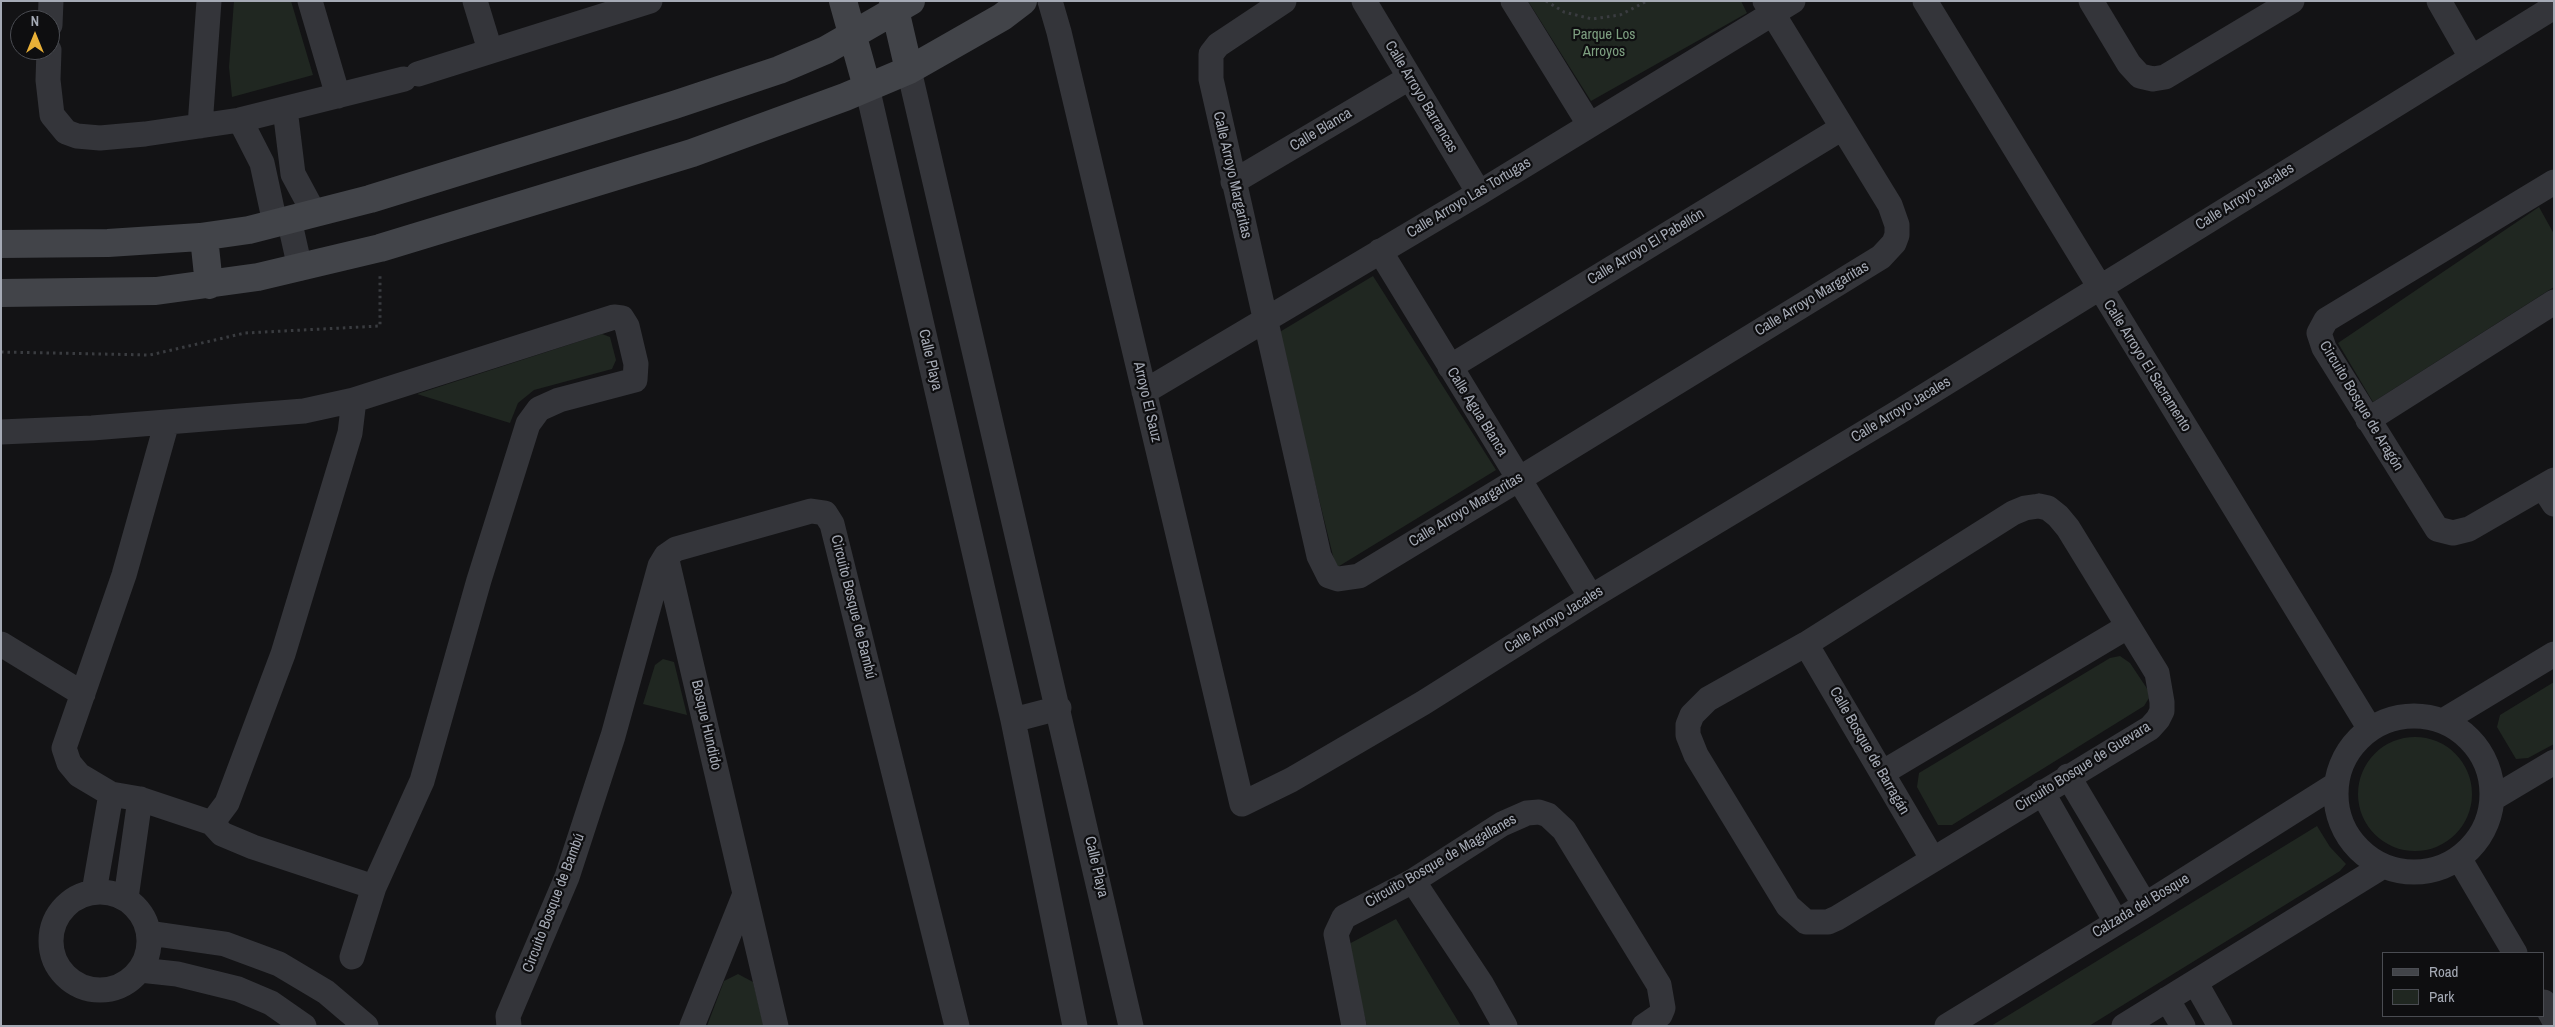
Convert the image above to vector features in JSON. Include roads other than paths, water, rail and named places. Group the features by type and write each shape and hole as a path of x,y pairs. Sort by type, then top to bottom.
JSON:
{"street":[{"path":"200,126 210,1"},
{"path":"310,1 338,96"},
{"path":"475,1 490,50"},
{"path":"49,60 52,115 66,132 78,136 100,138 240,120 285,110 411,76 650,1"},
{"name":"Calle Playa","path":"843,1 867,87 1013,720 1075,1026"},
{"path":"1,293 129,293 210,285 300,268 380,248 692,153 867,87 909,70 1002,17 1023,1"},
{"name":"Arroyo El Sauz","path":"1050,1 1062,42 1242,804"},
{"name":"Calle Arroyo Margaritas","path":"1284,1 1226,38 1211,54 1211,79 1233,182 1267,319 1319,556 1329,576 1338,579 1359,576 1881,257 1888,250 1897,235 1895,215 1842,128 1776,5"},
{"name":"Calle Arroyo Barrancas","path":"1364,1 1478,193"},
{"path":"1514,1 1589,124"},
{"name":"Calle Arroyo El Sacramento","path":"1925,1 2370,729"},
{"path":"2091,1 2129,64 2140,76 2153,79 2165,76 2292,1"},
{"path":"2439,1 2471,57"},
{"path":"1,244 108,244 204,237 293,219 370,199 683,102 779,70 852,36 900,4"},
{"name":"Calle Playa","path":"900,4 909,70 1059,708 1131,1026"},
{"name":"Calle Arroyo Las Tortugas","path":"1144,392 1478,193 1776,5"},
{"name":"Calle Arroyo Jacales","path":"1242,804 1291,780 1423,703 1591,597 2099,288 2554,7"},
{"name":"Calle Blanca","path":"1233,182 1409,78"},
{"path":"285,110 293,174 293,219 300,268"},
{"path":"240,120 293,219"},
{"name":"Calle Arroyo El Pabellón","path":"1450,367 1842,128"},
{"name":"Circuito Bosque de Aragón","path":"2550,490 2469,529 2461,532 2444,533 2433,524 2368,420 2320,342 2319,333 2326,320 2552,186"},
{"path":"204,237 210,285"},
{"name":"Calle Agua Blanca","path":"1380,251 1591,597"},
{"path":"2368,420 2554,302"},
{"path":"1,432 167,422 304,411 354,400 614,317 622,318 627,326 636,364 635,380 558,400 539,409 528,424 479,580 422,781 374,887 352,956"},
{"path":"212,823 226,803 260,720 283,654 350,433 354,400"},
{"path":"167,422 124,575 64,748 69,763 79,775 111,794 140,799 212,823 222,834 253,847 374,887"},
{"name":"Circuito Bosque de Guevara","path":"2038,506 2048,508 2068,528 2157,674 2161,688 2162,711 2150,728 1932,858 1837,918 1828,922 1806,922 1788,906 1696,756 1688,735 1688,725 1698,706 1806,644 2013,513 2025,508 2038,506"},
{"name":"Circuito Bosque de Bambú","path":"508,1026 508,1016 567,877 613,736 660,566 666,556 676,549 811,511 825,513 832,524 957,1026"},
{"name":"Bosque Hundido","path":"666,556 776,1026"},
{"path":"1882,773 2127,627"},
{"path":"1,644 84,694"},
{"name":"Calle Bosque de Barragán","path":"1806,644 1932,858"},
{"path":"2442,721 2554,654"},
{"path":"1013,720 1059,708"},
{"path":"2420,716 2442,721 2460,730 2474,744 2485,760 2491,780 2492,799 2487,822 2476,842 2459,858 2441,867 2422,872 2402,872 2382,866 2361,853 2345,834 2336,810 2335,785 2342,761 2356,740 2370,729 2398,717 2420,716"},
{"path":"2492,799 2554,762"},
{"path":"2068,776 2145,905"},
{"name":"Calzada del Bosque","path":"1947,1026 2145,905 2335,785"},
{"path":"2042,792 2116,922"},
{"path":"94,892 111,794"},
{"path":"126,898 140,799"},
{"name":"Circuito Bosque de Magallanes","path":"1354,1026 1337,943 1338,925 1353,911 1413,880 1516,817 1539,812 1548,815 1564,830 1659,985 1663,1008 1660,1015 1644,1026"},
{"path":"2459,858 2514,952"},
{"path":"2124,1026 2382,866"},
{"path":"1413,880 1482,985 1505,1026"},
{"path":"94,892 111,892 126,898 139,909 147,924 148,956 140,970 129,981 114,988 98,990 82,987 68,978 58,966 52,951 51,935 55,919 65,906 78,896 94,892"},
{"path":"692,1026 746,894"},
{"path":"148,932 225,944 279,964 326,992 366,1026"},
{"path":"140,970 177,974 238,989 271,1003 304,1026"},
{"path":"2195,982 2220,1026"},
{"path":"2167,999 2183,1026"},
{"path":"2545,1004 2554,1020"}],"park label":[{"name":"Parque Los Arroyos","path":"1604,44"}]}
